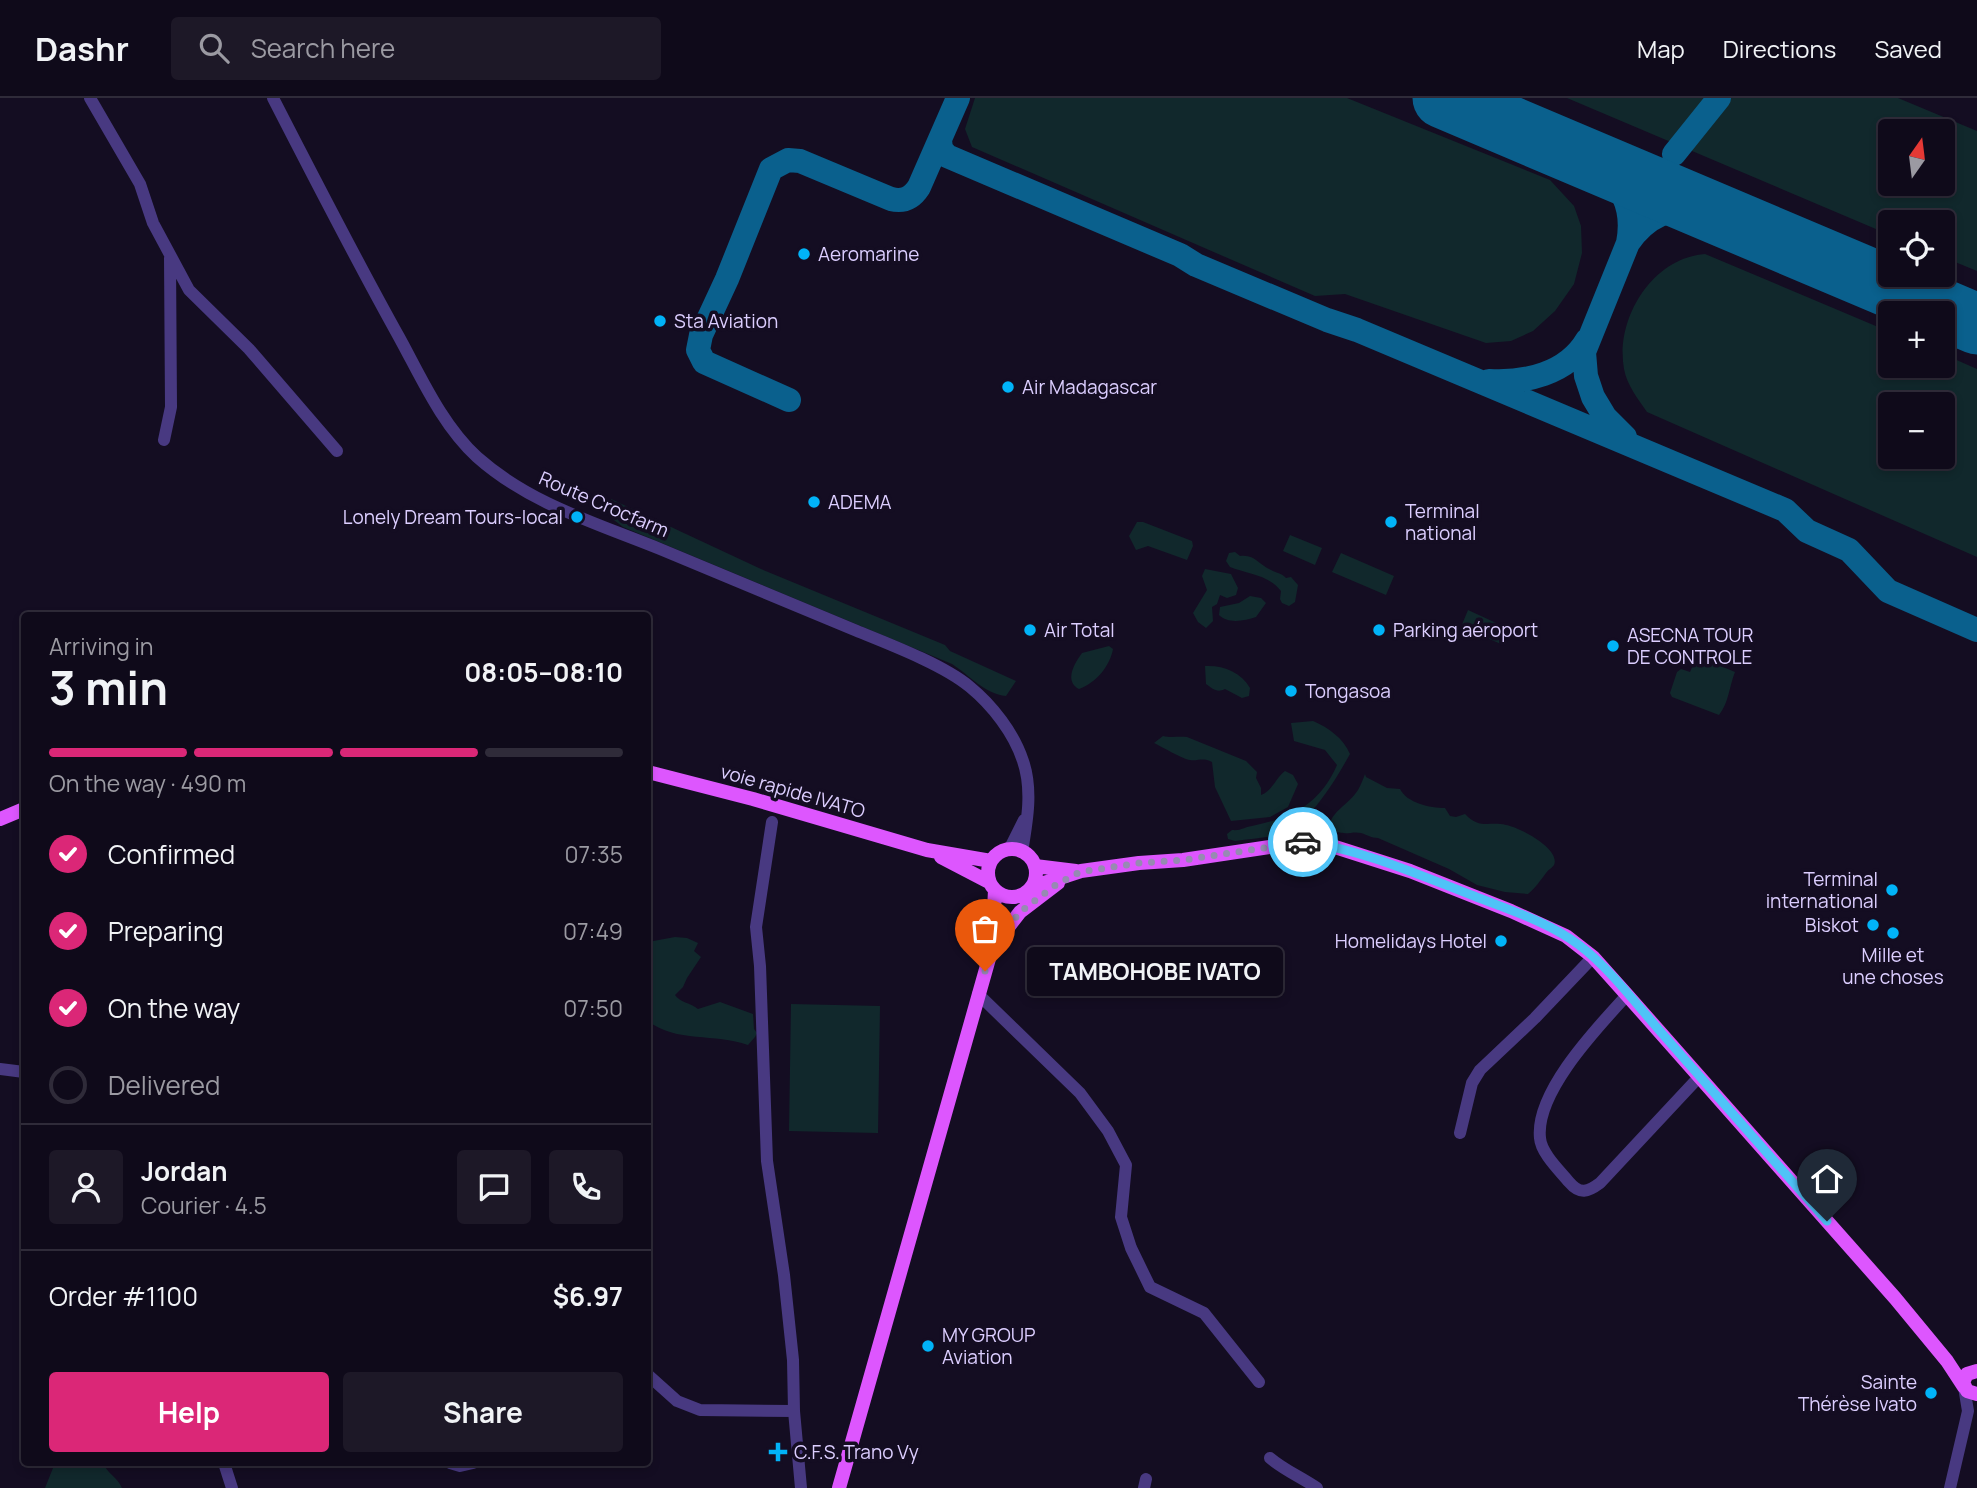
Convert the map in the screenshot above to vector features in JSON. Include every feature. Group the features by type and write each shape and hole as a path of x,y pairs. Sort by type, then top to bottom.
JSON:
{"main road":[{"name":"voie rapide IVATO","path":"651,773 927,849"},
{"path":"0,819 21,810"},
{"path":"927,849 992,886 1004,896 1014,897 1080,871 1184,860 1303,842 1335,847 1410,871 1566,936 1593,957 1627,995 1895,1298 1973,1393"},
{"path":"927,849 991,861"},
{"path":"839,1488 992,948 1036,877 1035,866 1029,857 1016,851 999,853 991,861 988,871 992,886 992,948"},
{"path":"1035,866 1080,871"},
{"path":"992,948 1020,912 1057,884 1080,871"},
{"path":"1947,1360 1974,1371"},
{"path":"1973,1393 1964,1378 1974,1371"}],"street":[{"path":"90,98 140,184 153,223 189,290 249,349 337,451"},
{"name":"Route Crocfarm","path":"273,98 345,239 435,403 464,443 503,478 570,515 887,643 969,686 997,714 1023,759 1027,778 1028,811 1016,851"},
{"path":"164,440 171,408 170,258"},
{"path":"772,822 756,927 760,966 767,1161 793,1360 794,1411 801,1488"},
{"path":"1460,1133 1472,1083 1480,1070 1535,1018 1593,957"},
{"path":"978,994 1080,1093 1108,1131 1126,1165 1121,1217 1131,1248 1150,1287 1204,1314 1259,1382"},
{"path":"1627,995 1562,1071 1541,1121 1539,1137 1542,1147 1571,1185 1581,1192 1589,1192 1600,1183 1699,1077"},
{"path":"0,1069 21,1072"},
{"path":"651,1378 677,1401 700,1410 794,1411"},
{"path":"1950,1488 1971,1427 1968,1408 1973,1393"},
{"path":"1270,1458 1280,1467 1317,1488"},
{"path":"225,1466 232,1488"}],"green space":[{"path":"975,98 1347,98 1550,180 1574,206 1581,226 1582,253 1574,284 1555,311 1533,331 1511,341 1486,343 1345,294 1315,296 972,147 965,129"},
{"path":"1567,98 1898,98 1948,119 1878,119 1878,196 1955,196 1955,122 1977,131 1977,271 1955,262 1955,210 1878,210 1878,230"},
{"path":"1705,254 1878,327 1878,378 1955,378 1955,359 1977,369 1977,557 1647,412 1625,375 1625,330 1641,294 1669,267 1686,258"},
{"path":"611,499 761,569 945,645 950,651 1016,681 1006,696 998,695 952,664 623,527 610,517"},
{"path":"1137,522 1192,541 1193,546 1187,560 1148,546 1136,550 1129,536"},
{"path":"1290,535 1322,548 1315,565 1283,551"},
{"path":"1235,552 1240,556 1253,558 1286,578 1291,577 1298,585 1295,602 1289,606 1282,603 1281,591 1270,581 1230,567 1226,561 1229,553"},
{"path":"1341,553 1394,576 1386,595 1332,572"},
{"path":"1205,569 1231,574 1238,588 1236,595 1227,598 1220,595 1217,604 1212,607 1213,621 1206,628 1198,622 1193,613 1207,590 1202,576"},
{"path":"1250,596 1261,598 1266,603 1256,617 1231,621 1219,615 1220,607 1239,603"},
{"path":"1468,610 1507,628 1501,644 1461,627"},
{"path":"1109,646 1113,649 1109,662 1101,673 1091,683 1079,689 1074,686 1072,672 1082,653"},
{"path":"1697,656 1735,672 1727,700 1719,715 1672,697 1670,693 1677,672 1681,669 1690,672"},
{"path":"1205,666 1225,668 1237,674 1250,688 1249,696 1242,698 1225,689 1217,690 1206,684"},
{"path":"1313,721 1335,734 1350,754 1321,801 1301,822 1279,835 1235,841 1228,839 1227,834 1232,830 1266,823 1292,813 1322,790 1337,765 1325,750 1294,741 1291,723"},
{"path":"1163,736 1187,737 1246,761 1257,772 1261,795 1285,771 1293,775 1298,784 1288,807 1270,817 1231,821 1215,787 1212,762 1187,759 1154,743"},
{"path":"1365,774 1387,788 1400,789 1413,801 1426,806 1445,808 1450,816 1465,814 1475,822 1506,825 1520,830 1538,840 1551,852 1554,865 1528,894 1505,892 1477,885 1449,869 1378,838 1338,832 1333,835 1332,841 1329,832 1332,818 1353,797"},
{"path":"675,937 698,943 694,951 701,957 675,995 698,1009 720,1002 753,1014 754,1029 757,1033 748,1045 683,1035 651,1023 651,941"},
{"path":"791,1004 880,1006 878,1133 789,1131"},
{"path":"54,1466 105,1466 122,1488 45,1488"}],"taxiway":[{"path":"789,400 704,362 698,350 701,335 727,279 771,169 788,160 800,161 891,199 907,198 919,187 958,98"},
{"path":"1674,154 1719,98"},
{"path":"940,140 941,149 947,156 1180,255 1196,265 1785,510 1807,531 1849,550 1888,591 1977,630"},
{"path":"1591,161 1610,177 1623,196 1629,218 1628,243"},
{"path":"1625,437 1605,417 1593,397 1586,376 1584,352 1628,243 1635,234 1660,215 1680,210 1703,210"},
{"path":"1489,381 1517,380 1544,374 1568,361 1579,352 1587,340"}],"runway":[{"path":"1443,98 1977,324"}],"way so far":[{"path":"985,971 992,948 1020,912 1057,884 1080,872 1303,842"}],"place":[{"name":"Aeromarine","path":"804,254"},
{"name":"Sta Aviation","path":"660,321"},
{"name":"Air Madagascar","path":"1008,387"},
{"name":"ADEMA","path":"814,502"},
{"name":"Lonely Dream Tours-local","path":"577,517"},
{"name":"Terminal national","path":"1391,522"},
{"name":"Air Total","path":"1030,630"},
{"name":"Parking aéroport","path":"1379,630"},
{"name":"ASECNA TOUR DE CONTROLE","path":"1613,646"},
{"name":"Tongasoa","path":"1291,691"},
{"name":"Terminal international","path":"1892,890"},
{"name":"Biskot","path":"1873,925"},
{"name":"Mille et une choses","path":"1893,933"},
{"name":"Homelidays Hotel","path":"1501,941"},
{"name":"TAMBOHOBE IVATO","path":"985,971"},
{"name":"MY GROUP Aviation","path":"928,1346"},
{"name":"Sainte Thérèse Ivato","path":"1931,1393"},
{"name":"C.F.S. Trano Vy","path":"778,1452"}],"route":[{"path":"1303,842 1335,847 1410,871 1511,911 1580,945 1827,1221"}]}
